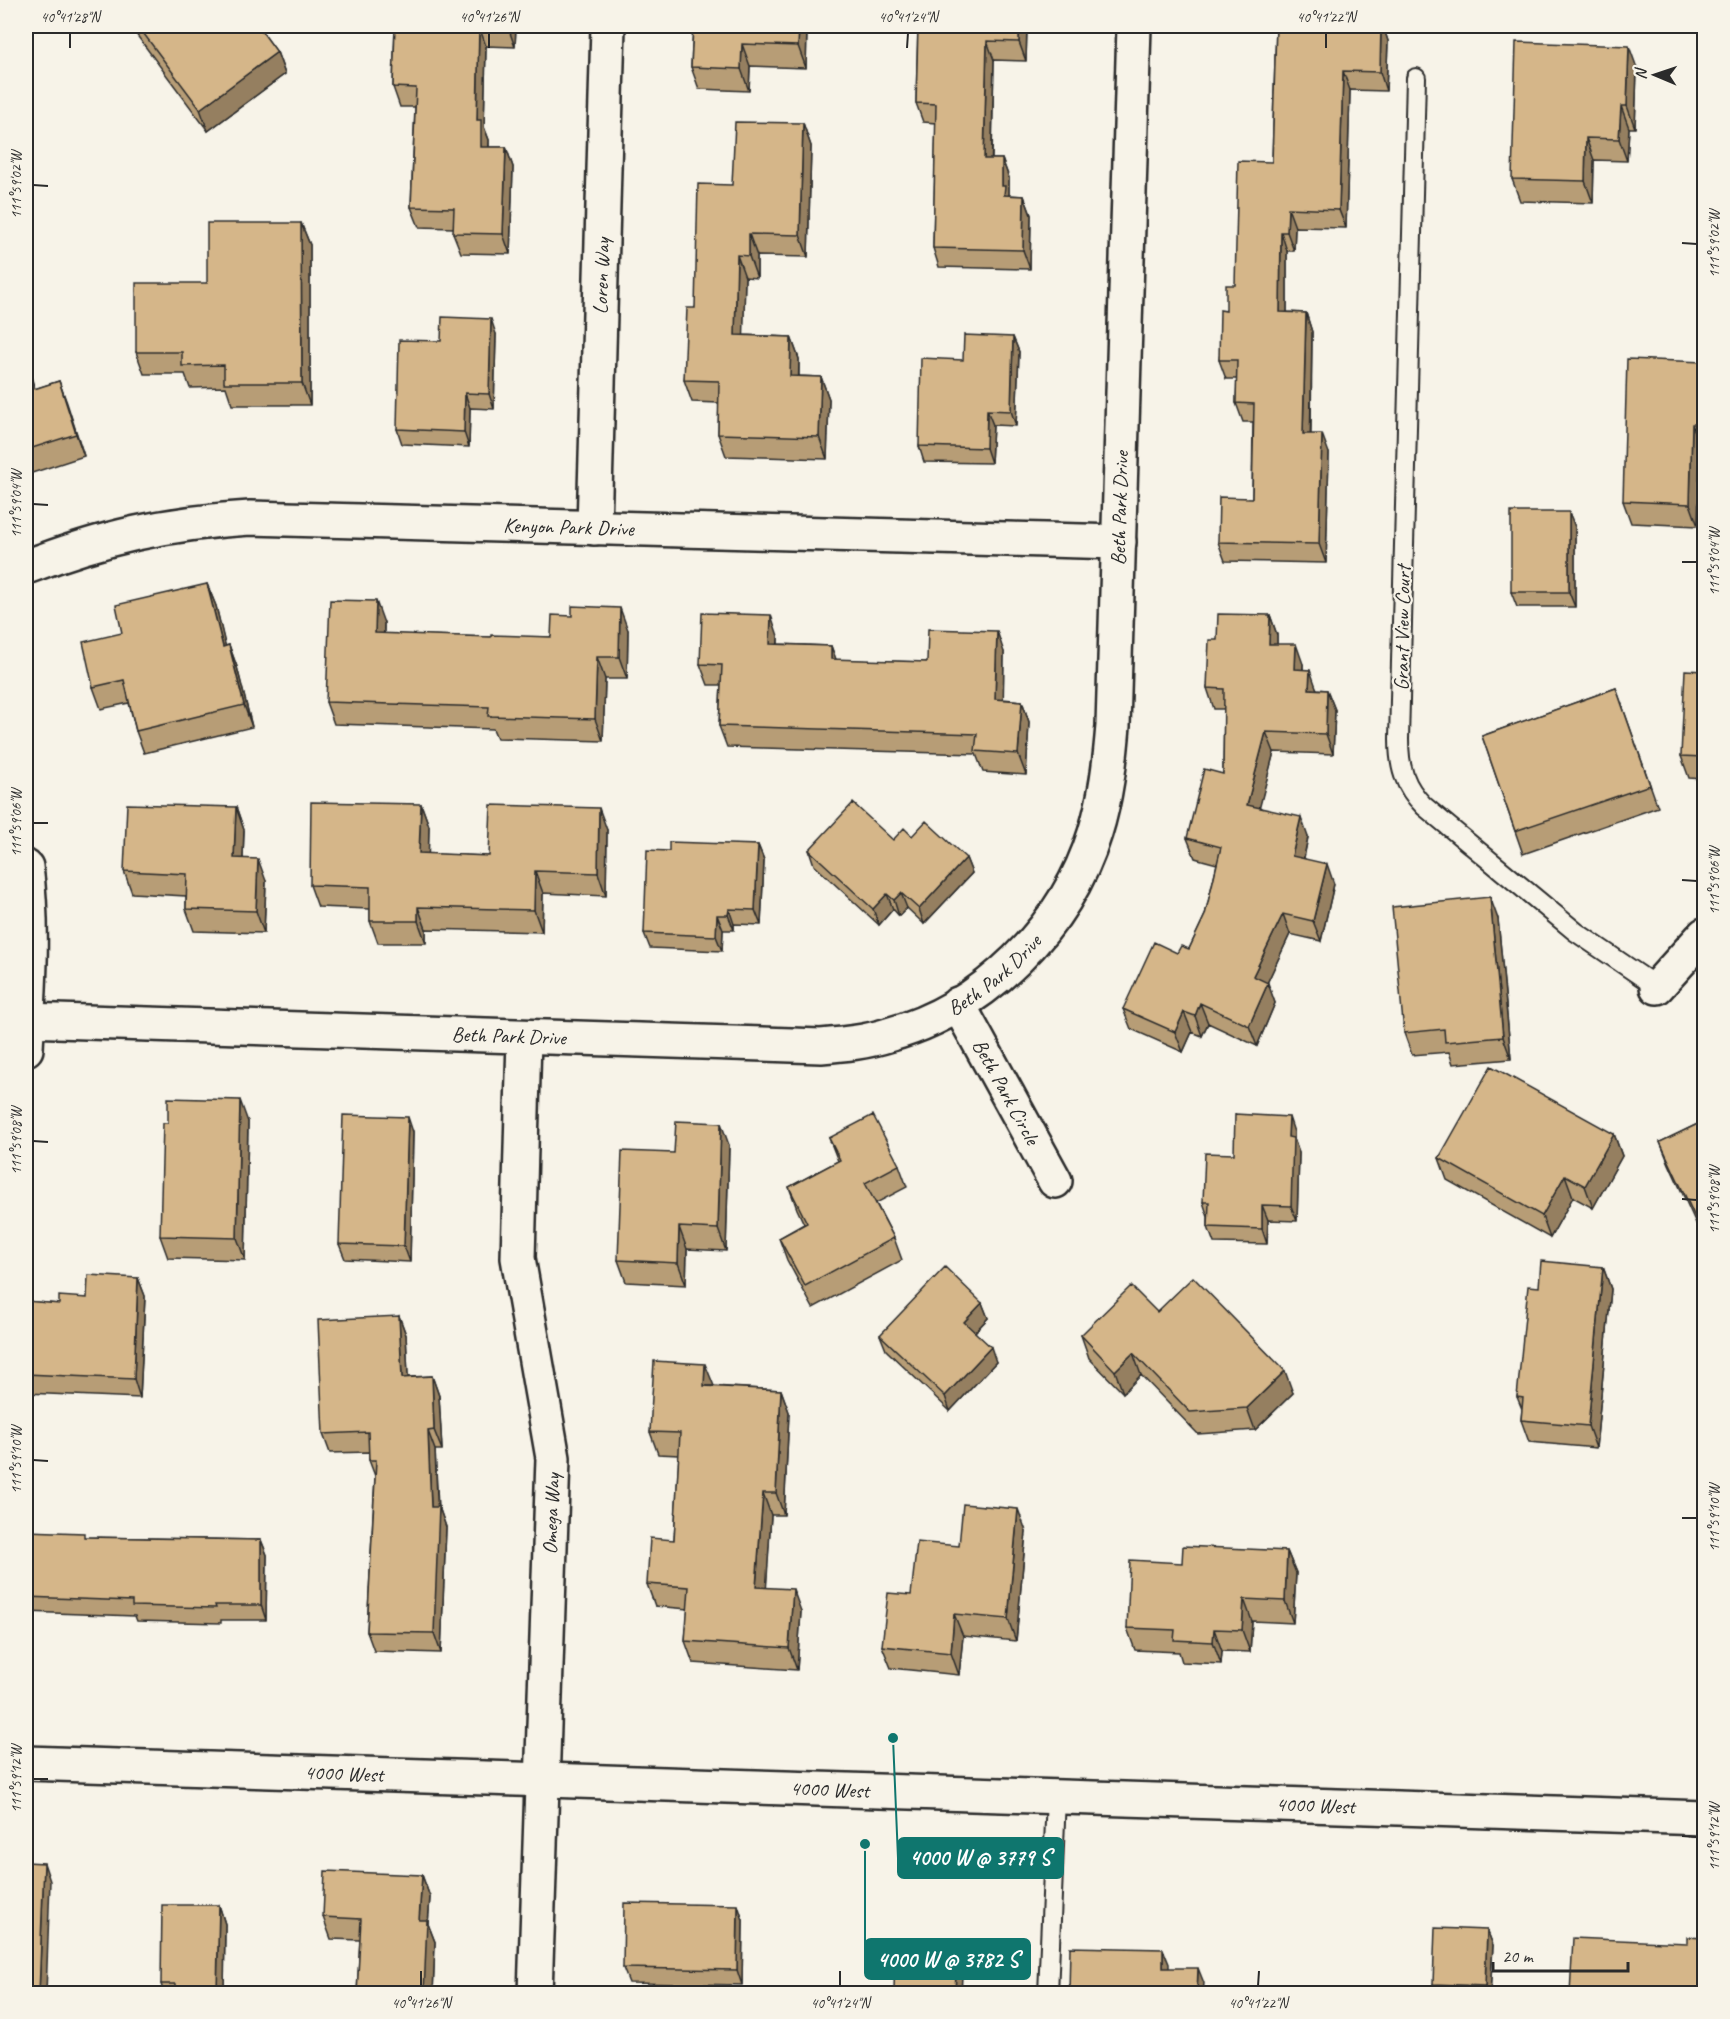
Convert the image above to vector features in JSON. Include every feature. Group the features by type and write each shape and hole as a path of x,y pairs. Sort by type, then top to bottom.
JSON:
{"street":[{"name":"Loren Way","path":"594,528 608,26"},
{"name":"Beth Park Drive","path":"26,1030 524,1038 821,1046 855,1043 890,1035 958,1004 1019,958 1043,931 1064,901 1094,835 1104,800 1113,726 1134,26"},
{"name":"Kenyon Park Drive","path":"26,567 121,534 206,521 250,518 1119,542"},
{"path":"26,867 29,914 26,1030"},
{"name":"Grant View Court","path":"1657,987 1704,935"},
{"name":"Beth Park Circle","path":"958,1004 1054,1181"},
{"name":"Omega Way","path":"524,1038 518,1258 553,1458 535,1994"},
{"name":"4000 West","path":"26,1763 1704,1818"}],"lane":[{"name":"Grant View Court","path":"1416,78 1399,738 1399,759 1404,779 1412,794 1424,807 1576,932 1657,987"},
{"path":"1048,1994 1056,1796"}],"building":[{"path":"138,26 258,26 277,52 200,109"},
{"path":"395,26 479,26 477,120 481,120 481,147 506,147 503,234 453,233 454,208 411,207 416,88 393,87"},
{"path":"693,26 799,26 798,46 742,44 741,69 691,67"},
{"path":"918,26 1019,26 1019,42 987,41 984,159 1002,159 1004,195 1024,196 1023,250 933,248 936,104 916,103"},
{"path":"1276,26 1381,26 1380,72 1343,71 1339,210 1288,208 1287,232 1281,232 1280,312 1306,313 1303,434 1322,434 1319,544 1218,542 1219,497 1252,498 1254,404 1236,403 1237,360 1219,360 1220,310 1226,311 1226,285 1235,285 1238,161 1272,162"},
{"path":"1516,42 1629,46 1627,106 1621,106 1619,139 1586,138 1585,181 1512,179"},
{"path":"735,122 803,123 800,235 749,234 749,256 737,255 735,335 791,337 790,376 821,377 819,437 718,434 719,381 684,380 687,308 695,308 698,184 732,185"},
{"path":"207,223 301,223 302,383 224,383 224,365 182,366 182,352 136,352 136,283 207,283"},
{"path":"442,317 491,319 489,394 465,393 464,432 397,429 399,340 441,341"},
{"path":"964,335 1013,337 1011,411 987,410 986,448 919,446 921,358 963,360"},
{"path":"1627,359 1704,362 1704,424 1692,424 1690,504 1623,501"},
{"path":"26,363 34,389 59,381 76,434 26,450"},
{"path":"1511,512 1569,512 1569,592 1511,592"},
{"path":"207,584 223,647 229,645 244,705 136,731 124,680 93,687 83,642 122,633 116,605"},
{"path":"330,600 376,601 375,633 491,637 491,635 551,637 552,615 572,616 572,606 620,608 619,657 597,657 595,719 488,716 489,707 326,702"},
{"path":"702,613 771,615 770,644 831,646 831,659 927,662 928,629 997,631 995,699 1022,701 1018,754 975,751 977,734 719,726 722,665 700,664"},
{"path":"1218,614 1270,615 1269,644 1296,644 1295,669 1310,670 1309,689 1327,690 1326,734 1266,732 1247,805 1301,817 1292,856 1327,864 1313,921 1283,914 1253,976 1268,983 1249,1026 1200,1003 1195,1016 1184,1012 1175,1032 1123,1009 1154,942 1177,953 1181,946 1189,949 1205,915 1221,847 1187,838 1204,769 1223,774 1224,689 1207,688 1209,640 1217,640"},
{"path":"1685,670 1704,671 1704,757 1681,756"},
{"path":"1616,688 1650,785 1515,831 1482,736"},
{"path":"311,802 421,804 419,853 489,856 491,805 599,808 598,873 535,871 534,910 418,907 418,921 370,921 370,887 310,885"},
{"path":"853,803 893,840 904,828 912,836 926,821 966,858 919,909 901,893 894,900 887,894 873,909 809,850"},
{"path":"127,804 236,807 234,858 258,859 256,911 186,909 187,874 124,871"},
{"path":"669,842 758,845 755,910 729,909 728,915 717,915 716,936 644,933 647,850 669,851"},
{"path":"1490,897 1503,1037 1445,1042 1444,1029 1404,1033 1392,907"},
{"path":"1491,1066 1614,1134 1585,1186 1565,1175 1542,1216 1439,1158"},
{"path":"168,1098 240,1100 237,1238 160,1236 163,1123 168,1123"},
{"path":"1235,1114 1289,1117 1288,1137 1293,1138 1291,1206 1262,1205 1262,1229 1208,1227 1209,1202 1203,1202 1205,1153 1234,1154"},
{"path":"343,1115 408,1117 404,1246 339,1244"},
{"path":"873,1115 899,1165 865,1183 894,1238 805,1286 779,1238 807,1223 789,1187 840,1160 829,1138"},
{"path":"676,1121 721,1123 718,1229 679,1227 678,1263 618,1260 622,1151 674,1153"},
{"path":"1704,1121 1704,1236 1660,1142"},
{"path":"1541,1261 1603,1267 1588,1426 1521,1420 1523,1398 1517,1397 1528,1286 1539,1287"},
{"path":"945,1267 982,1303 964,1322 991,1347 945,1396 880,1335"},
{"path":"88,1275 138,1278 134,1379 26,1374 26,1301 59,1304 59,1296 87,1298"},
{"path":"1193,1277 1285,1371 1247,1408 1190,1412 1133,1353 1115,1371 1081,1335 1131,1286 1157,1312"},
{"path":"399,1316 402,1378 432,1376 434,1430 428,1431 431,1507 439,1507 434,1633 367,1632 376,1460 369,1460 368,1432 323,1434 318,1320"},
{"path":"654,1361 705,1364 704,1386 781,1390 776,1493 763,1493 756,1587 793,1589 789,1648 685,1641 689,1587 647,1584 650,1538 674,1540 680,1433 650,1432"},
{"path":"963,1504 1018,1509 1008,1619 954,1614 951,1653 882,1646 888,1593 911,1595 917,1542 959,1546"},
{"path":"26,1531 84,1533 84,1537 261,1540 261,1605 215,1605 216,1608 132,1606 132,1601 26,1597"},
{"path":"1183,1546 1287,1551 1285,1601 1244,1599 1242,1630 1214,1629 1213,1642 1174,1640 1175,1630 1127,1628 1130,1560 1182,1563"},
{"path":"26,1862 44,1863 39,1994 26,1994"},
{"path":"325,1871 422,1875 419,1920 427,1920 424,1994 357,1994 361,1919 323,1917"},
{"path":"624,1903 738,1905 737,1970 623,1968"},
{"path":"162,1905 219,1905 217,1991 255,1994 176,1994 176,1984 161,1984"},
{"path":"1435,1928 1487,1930 1485,1986 1433,1984"},
{"path":"1687,1937 1704,1938 1704,1994 1570,1994 1573,1938 1687,1943"},
{"path":"895,1942 957,1944 955,1994 894,1994"},
{"path":"1070,1947 1163,1949 1163,1968 1198,1968 1197,1994 1069,1994"}],"place":[{"name":"4000 W @ 3779 S","path":"893,1738"},
{"name":"4000 W @ 3782 S","path":"865,1844"}]}
